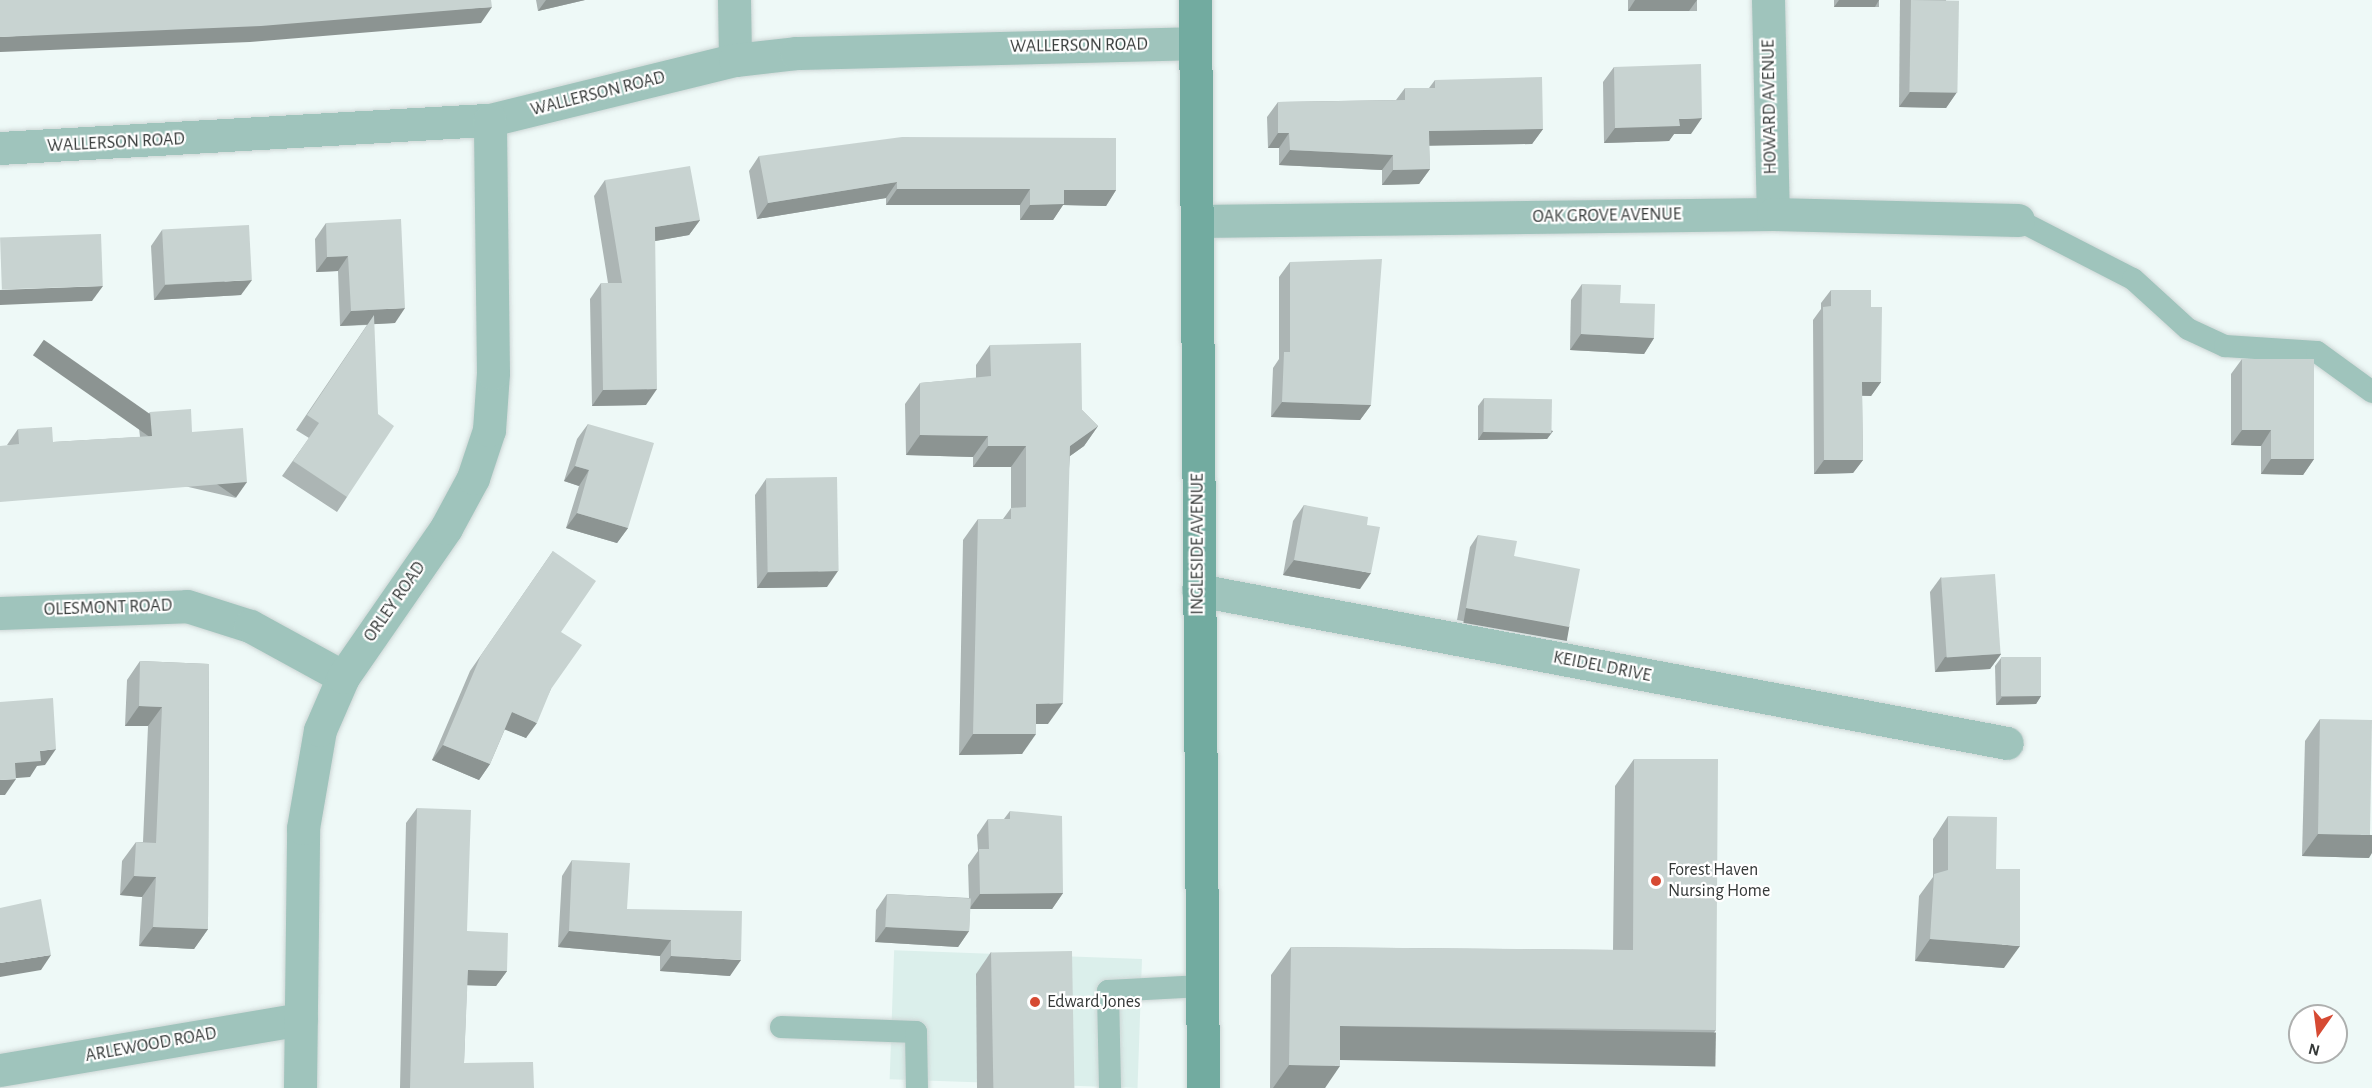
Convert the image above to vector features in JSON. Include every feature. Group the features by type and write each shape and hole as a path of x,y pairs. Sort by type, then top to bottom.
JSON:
{"main road":[{"name":"INGLESIDE AVENUE","path":"1195,0 1203,1088"}],"street":[{"path":"734,0 735,60"},
{"name":"HOWARD AVENUE","path":"1768,0 1773,214"},
{"name":"WALLERSON ROAD","path":"0,148 490,120 735,60 796,53 1195,43"},
{"name":"ORLEY ROAD","path":"300,1088 303,828 320,730 343,677 446,528 472,478 489,430 493,373 490,120"},
{"name":"OAK GROVE AVENUE","path":"1197,221 1773,214 2018,220"},
{"name":"KEIDEL DRIVE","path":"1198,590 2007,743"},
{"name":"OLESMONT ROAD","path":"0,613 187,606 250,626 343,677"},
{"name":"ARLEWOOD ROAD","path":"0,1070 301,1019"}],"lane":[{"path":"2018,220 2133,279 2188,329 2225,346 2317,352 2372,392"},
{"path":"1110,1088 1108,991 1202,986"},
{"path":"781,1027 916,1032 917,1088"}],"shaded area":[{"path":"894,950 1142,959 1137,1088 890,1079"}],"building":[{"path":"0,0 491,0 492,7 261,26 0,37"},
{"path":"1911,0 1959,1 1957,93 1909,92"},
{"path":"1701,64 1702,118 1679,119 1680,126 1615,128 1614,67"},
{"path":"1542,77 1543,129 1429,131 1430,169 1393,170 1393,155 1290,150 1289,133 1278,133 1278,102 1405,100 1405,88 1435,88 1435,80"},
{"path":"902,137 1116,138 1116,190 1064,190 1064,204 1030,205 1030,189 897,189 897,182 768,203 759,156"},
{"path":"690,166 700,220 655,227 657,389 603,390 601,283 622,283 605,180"},
{"path":"401,219 405,308 351,311 348,256 327,257 326,223"},
{"path":"249,225 252,280 165,284 162,230"},
{"path":"101,234 103,286 2,289 0,238"},
{"path":"1382,259 1371,405 1282,402 1284,352 1290,352 1290,262"},
{"path":"1582,284 1621,285 1620,303 1655,304 1654,338 1581,334"},
{"path":"1831,290 1871,290 1871,307 1882,307 1881,382 1862,382 1863,460 1824,460 1823,307 1831,306"},
{"path":"374,315 378,414 394,426 347,497 293,461 319,423 307,415"},
{"path":"1081,343 1082,410 1098,426 1070,446 1063,703 1036,704 1036,734 973,734 978,519 1011,519 1011,508 1026,507 1026,446 988,446 988,436 920,435 920,383 991,376 990,345"},
{"path":"2242,359 2314,359 2314,459 2271,459 2271,430 2242,430"},
{"path":"1484,398 1552,399 1551,433 1483,432"},
{"path":"191,409 192,432 243,428 247,482 0,502 0,446 19,444 18,429 52,427 53,442 152,436 150,412"},
{"path":"588,424 654,443 628,528 577,513 589,470 575,466"},
{"path":"837,477 839,571 768,572 766,478"},
{"path":"1304,505 1368,517 1367,525 1380,527 1371,573 1294,560"},
{"path":"1478,535 1517,541 1514,556 1580,569 1569,627 1466,608"},
{"path":"553,551 596,581 561,632 582,645 551,689 537,723 512,712 490,764 443,745 481,655"},
{"path":"1995,574 2001,654 1947,658 1941,578"},
{"path":"2001,657 2041,657 2041,696 2001,696"},
{"path":"140,661 209,664 208,929 153,927 156,877 134,876 136,842 156,843 162,707 139,706"},
{"path":"53,698 56,749 40,751 41,761 15,763 16,779 0,780 0,702"},
{"path":"2320,719 2372,720 2370,835 2318,834"},
{"name":"Forest Haven Nursing Home","path":"1634,759 1718,759 1716,1030 1340,1026 1340,1066 1289,1065 1291,947 1633,950"},
{"path":"417,808 471,810 467,931 508,933 507,971 468,970 464,1063 533,1062 534,1088 410,1088"},
{"path":"1010,811 1062,816 1063,893 980,894 979,849 989,849 988,819 1010,819"},
{"path":"1948,816 1997,817 1996,869 2020,869 2020,946 1930,939 1934,874 1948,870"},
{"path":"572,860 630,863 627,909 742,911 741,960 671,956 671,940 569,931"},
{"path":"887,894 971,898 969,931 885,927"},
{"path":"41,899 51,955 0,963 0,908"},
{"path":"1072,951 1074,1088 993,1088 991,952"}],"place":[{"name":"Forest Haven Nursing Home","path":"1656,881"},
{"name":"Edward Jones","path":"1035,1002"}]}
